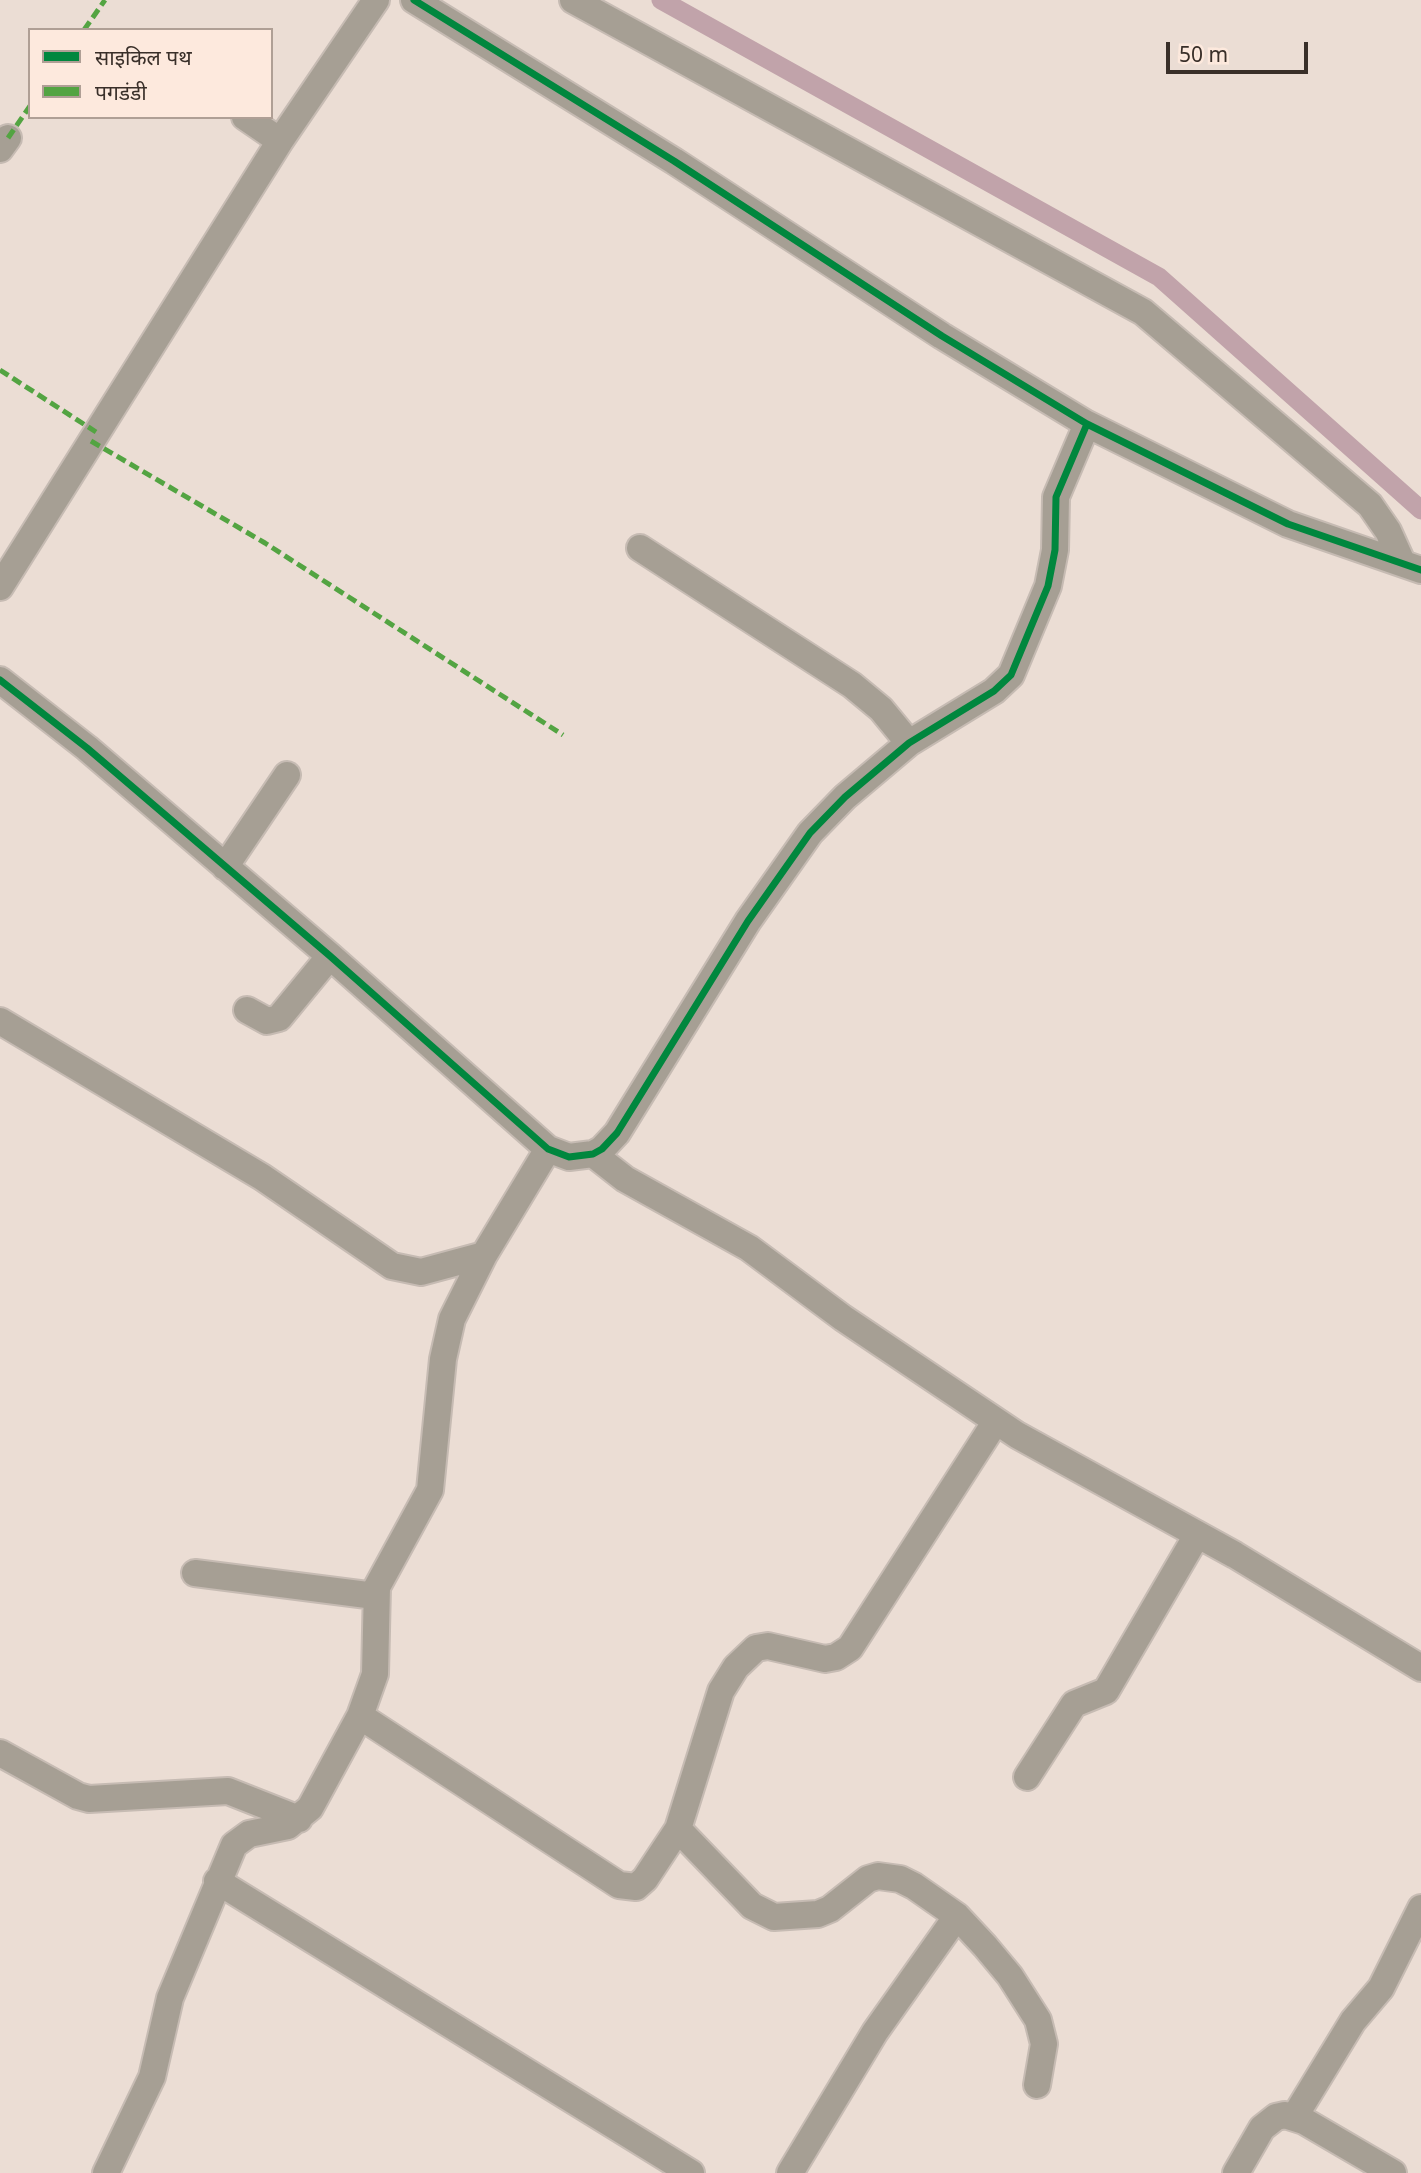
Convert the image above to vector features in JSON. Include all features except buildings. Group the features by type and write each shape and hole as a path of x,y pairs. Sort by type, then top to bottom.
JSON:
{"street":[{"path":"0,587 280,141 376,0"},
{"path":"414,0 674,161 942,336 1087,424 1288,524 1412,566"},
{"path":"573,0 1143,312 1370,505 1412,566"},
{"path":"248,119 280,141"},
{"path":"0,680 87,748 330,956 548,1149 569,1157 593,1154 602,1149 617,1133 748,921 795,852 836,805 909,743 994,691 1017,665 1052,568 1056,497 1087,424"},
{"path":"640,548 852,685 881,709 909,743"},
{"path":"225,867 287,775"},
{"path":"247,1010 267,1021 279,1018 330,956"},
{"path":"0,1021 262,1177 392,1266 421,1272 484,1255"},
{"path":"106,2173 157,2064 170,1998 217,1881 240,1837 288,1826 299,1819 321,1789 360,1716 375,1674 375,1596 385,1571 430,1490 448,1333 484,1255 548,1149"},
{"path":"593,1154 625,1179 749,1248 843,1318 996,1421 1198,1535 1421,1668"},
{"path":"360,1716 619,1885 629,1888 645,1879 678,1829 722,1691 736,1667 756,1648 768,1646 825,1658 836,1657 850,1648 996,1421"},
{"path":"1027,1776 1074,1704 1106,1691 1198,1535"},
{"path":"195,1573 375,1596"},
{"path":"0,1753 78,1796 89,1799 228,1791 299,1819"},
{"path":"678,1829 752,1906 774,1917 818,1914 830,1909 867,1879 888,1876 914,1886 957,1916 998,1960 1038,2020 1044,2044 1037,2085"},
{"path":"217,1881 691,2173"},
{"path":"1295,2116 1353,2021 1381,1988 1421,1908"},
{"path":"790,2173 874,2032 957,1916"},
{"path":"1236,2173 1268,2123 1276,2117 1295,2116 1393,2173"}],"waterway":[{"path":"661,0 1159,277 1421,510"}],"marked path":[{"path":"85,28 105,0"},
{"path":"8,138 28,109"},
{"path":"0,370 96,432"},
{"path":"91,441 265,543 563,735"}],"cycle path":[{"path":"414,0 674,161 942,336 1087,424 1288,524 1421,570"},
{"path":"0,680 87,748 330,956 548,1149 569,1157 593,1154 602,1149 617,1133 748,921 810,833 845,797 909,743 994,691 1011,675 1048,586 1055,550 1056,497 1087,424"}]}
